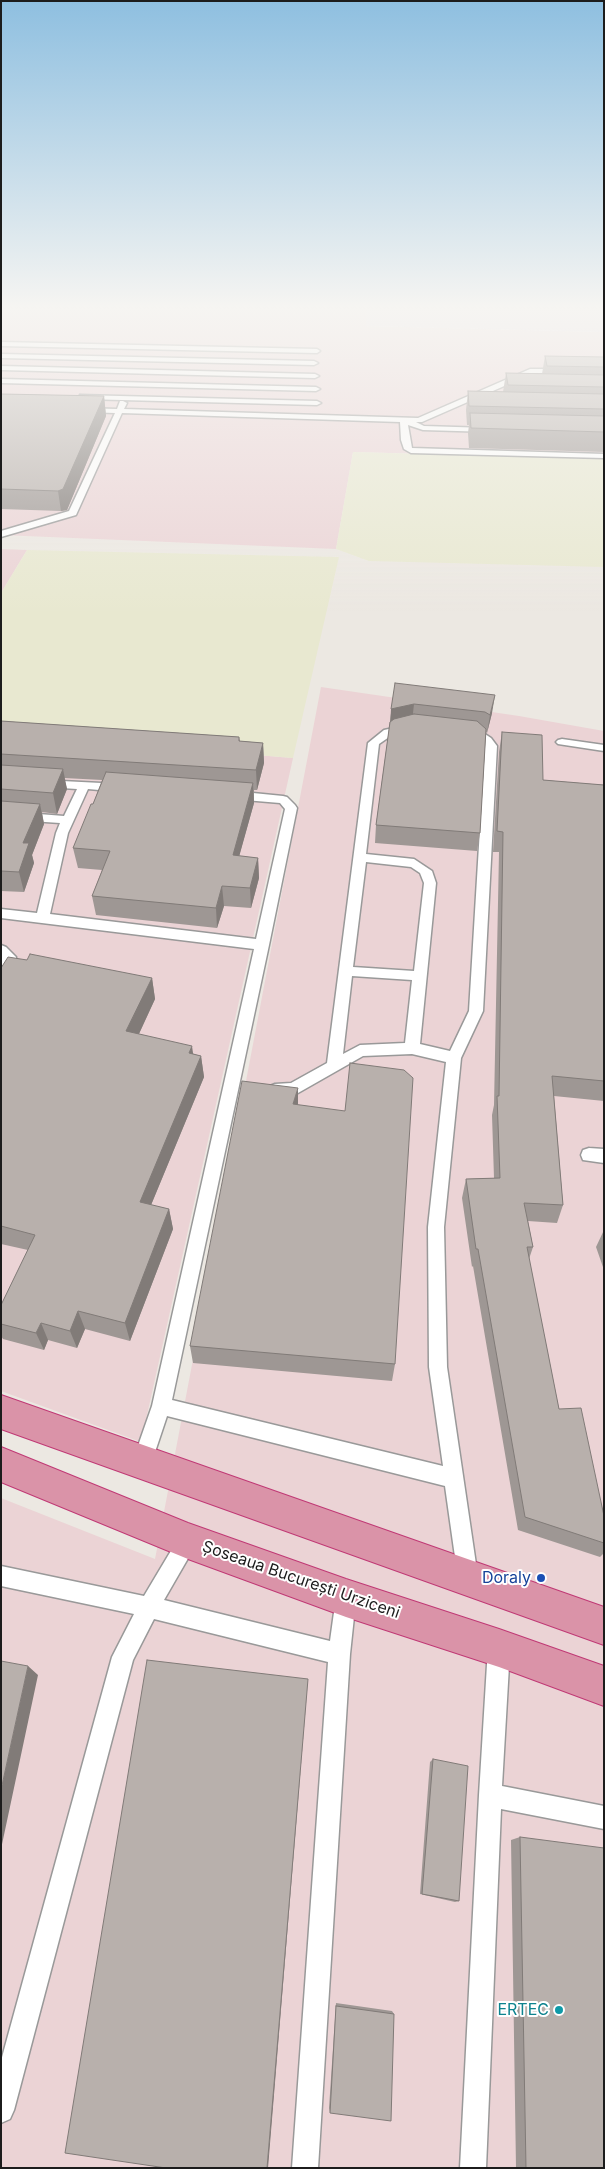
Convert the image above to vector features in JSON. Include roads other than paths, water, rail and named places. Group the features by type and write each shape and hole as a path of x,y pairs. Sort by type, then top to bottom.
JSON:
{"highway":[{"path":"1,1412 142,1464 604,1626"},
{"name":"Șoseaua București Urziceni","path":"1,1464 188,1541 346,1598 499,1648 604,1686"}],"lane":[{"path":"1,534 73,513 120,411"},
{"path":"127,411 419,420 441,411"},
{"path":"404,420 423,428 499,430"},
{"path":"404,420 405,440 408,449 411,451 604,456"},
{"path":"334,1065 374,743 388,732 412,727 421,728"},
{"path":"458,731 478,734 487,740 491,746 476,1011 454,1058 436,1226 438,1366 468,1579"},
{"path":"562,742 604,748"},
{"path":"38,782 133,789"},
{"path":"43,917 62,833 84,786"},
{"path":"142,1464 161,1406 291,808 283,800 269,797 220,794"},
{"path":"1,816 68,820"},
{"path":"360,857 414,863 426,870 430,883 412,1048"},
{"path":"1,913 262,945"},
{"path":"1,950 9,958 10,972 1,986"},
{"path":"346,970 420,976"},
{"path":"265,1091 292,1089 360,1051 412,1048 454,1058"},
{"path":"228,1094 247,1092"},
{"path":"161,1406 454,1479"},
{"path":"1,2110 123,1657 148,1607 188,1541"},
{"path":"1,1576 148,1607 339,1654"},
{"path":"305,2168 339,1654 346,1598"},
{"path":"473,2168 490,1795 499,1648"},
{"path":"490,1795 604,1818"}],"place":[{"name":"Doraly","path":"541,1578"},
{"name":"ERTEC","path":"559,2010"}]}
